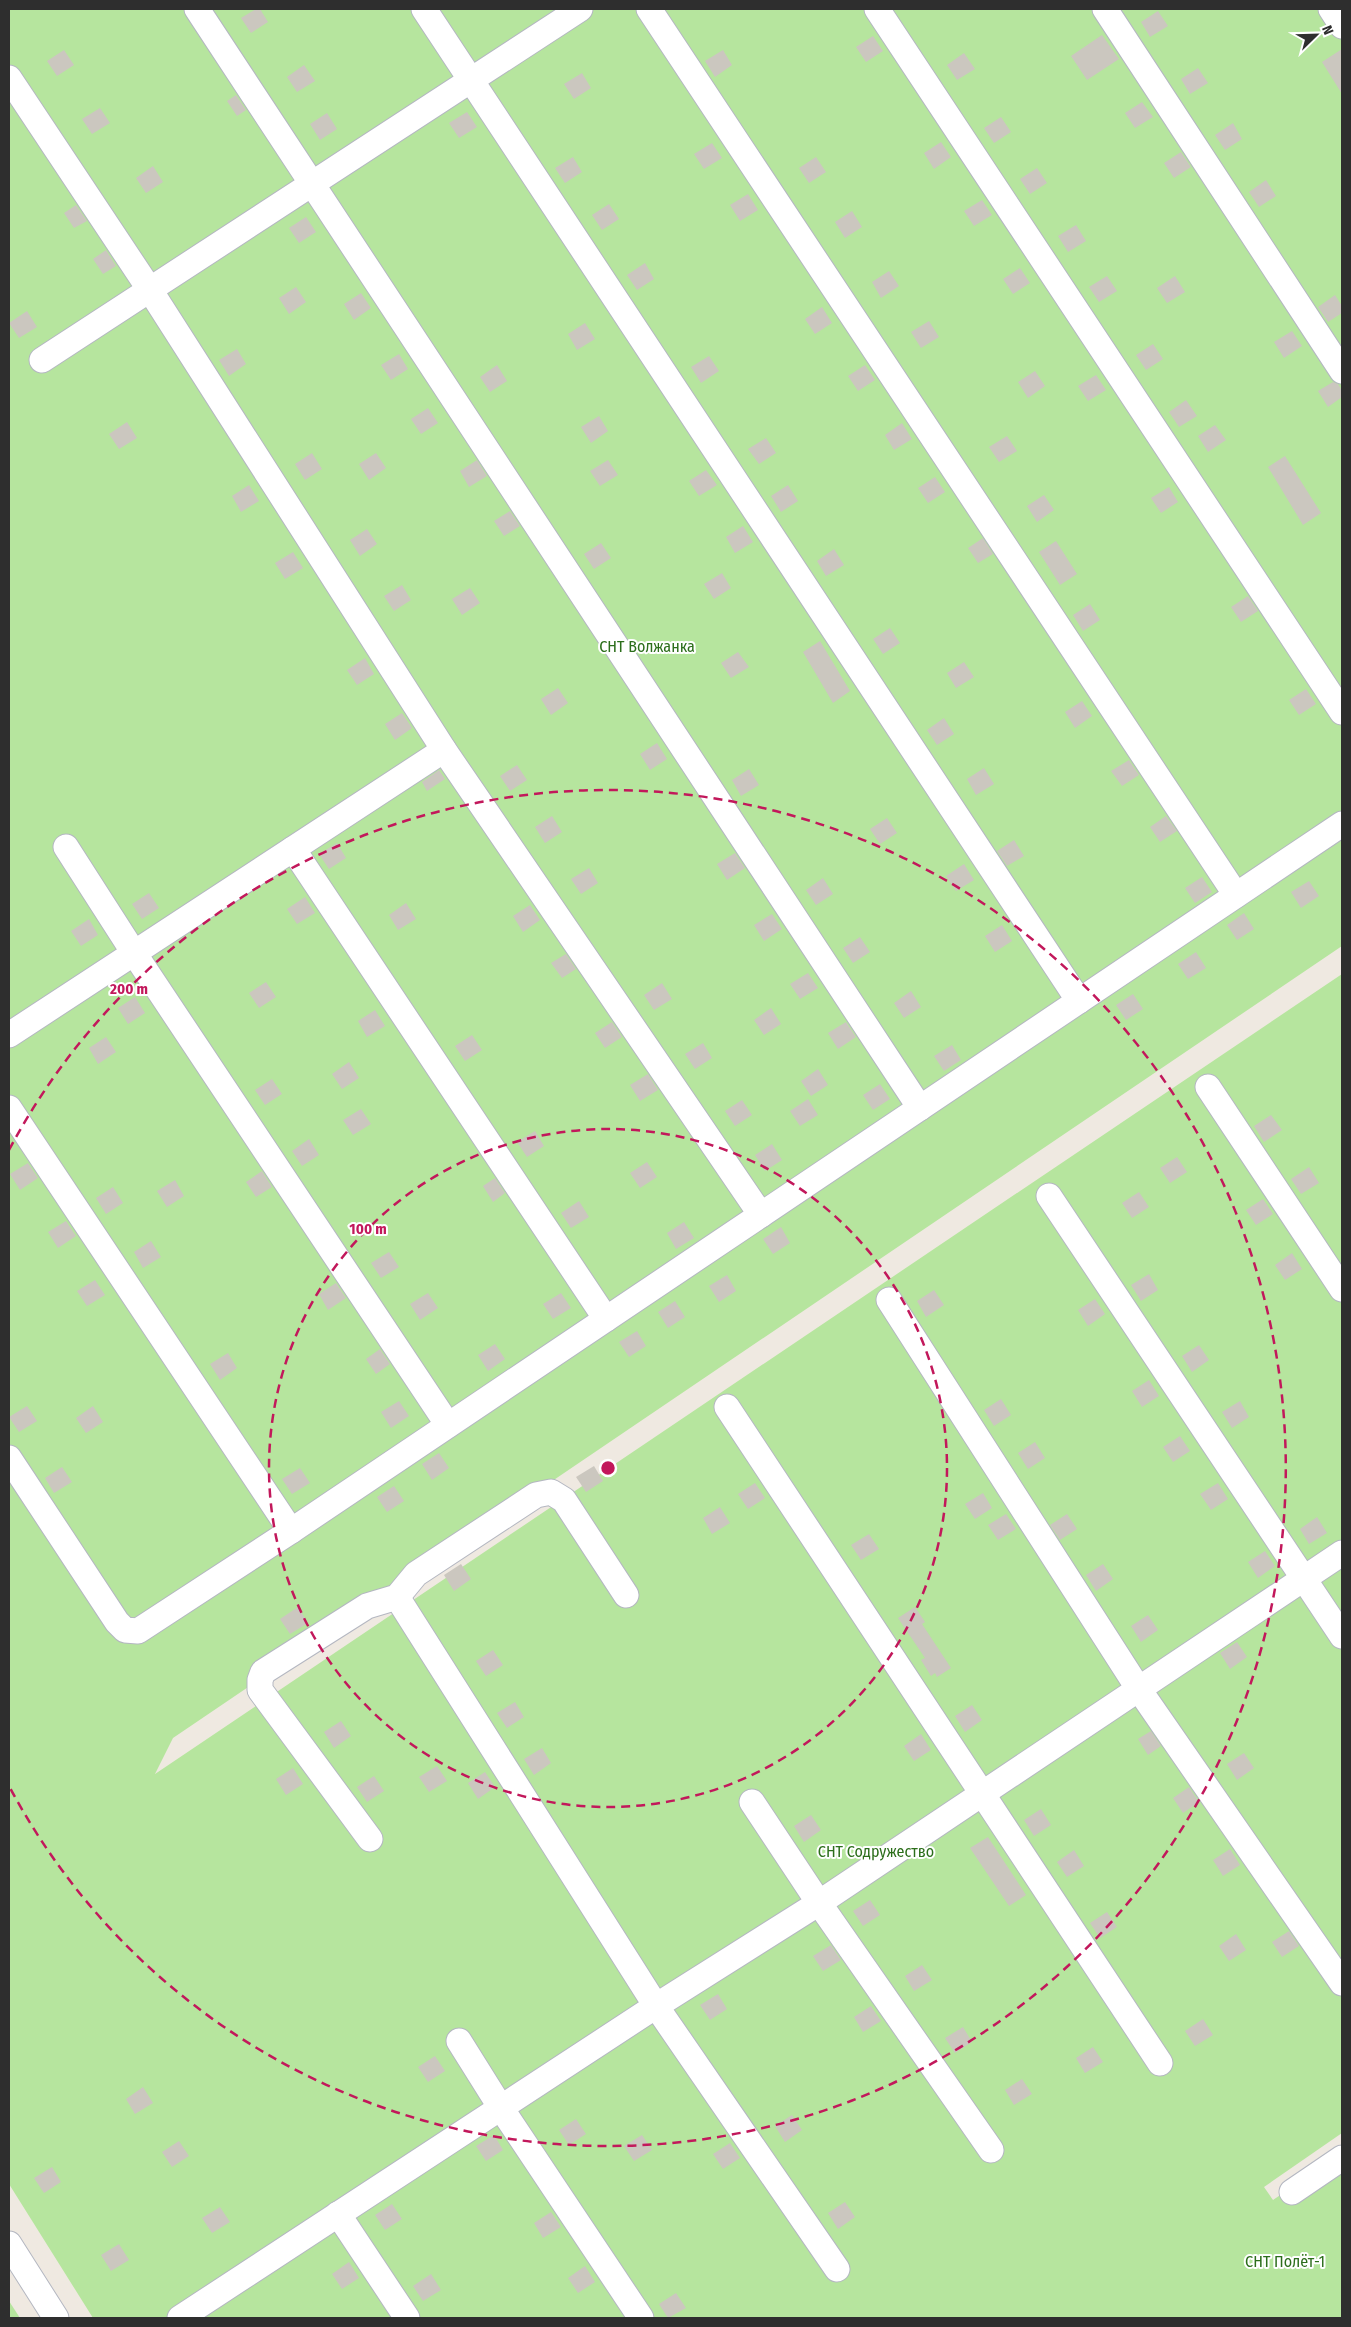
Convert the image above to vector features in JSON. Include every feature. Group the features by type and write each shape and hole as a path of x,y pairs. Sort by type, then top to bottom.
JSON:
{"street":[{"path":"197,9 920,1108"},
{"path":"424,9 1079,1001"},
{"path":"42,360 580,9"},
{"path":"650,9 1236,895"},
{"path":"878,9 1342,712"},
{"path":"1105,9 1342,371"},
{"path":"1331,9 1342,26"},
{"path":"9,78 150,290 444,750 760,1215"},
{"path":"9,1035 444,750"},
{"path":"9,1458 117,1622 125,1630 138,1631 448,1426 1342,824"},
{"path":"66,847 134,953 448,1426"},
{"path":"293,849 606,1319"},
{"path":"1208,1087 1342,1288"},
{"path":"9,1108 291,1531"},
{"path":"1049,1196 1342,1636"},
{"path":"889,1300 1138,1688 1342,1983"},
{"path":"728,1407 1160,2063"},
{"path":"370,1839 260,1690 260,1680 263,1672 367,1606 397,1597 416,1574 536,1495 551,1492 564,1500 626,1595"},
{"path":"181,2318 656,2006 818,1902 1342,1553"},
{"path":"397,1597 656,2006 837,2269"},
{"path":"752,1802 818,1902 991,2150"},
{"path":"459,2041 501,2108 641,2318"},
{"path":"1292,2192 1342,2158"},
{"path":"338,2214 407,2318"},
{"path":"9,2244 47,2315"}],"green space":[{"name":"СНТ Волжанка","path":"9,9 1342,9 1342,946 173,1738 155,1774 1342,974 1342,2133 1264,2187 1273,2200 1342,2153 1342,2318 93,2318 9,2184"},
{"path":"9,2301 20,2318 9,2318"}],"building":[{"path":"256,9 260,9 268,22 251,33 241,18"},
{"path":"1158,11 1168,26 1150,37 1141,22"},
{"path":"1102,35 1119,59 1087,80 1071,56"},
{"path":"873,36 883,51 866,62 856,47"},
{"path":"1342,49 1342,94 1322,62"},
{"path":"64,50 74,65 57,76 47,61"},
{"path":"723,50 732,65 715,77 705,61"},
{"path":"964,53 975,69 957,80 947,65"},
{"path":"304,65 315,81 297,92 287,77"},
{"path":"1198,68 1208,83 1190,94 1181,79"},
{"path":"582,73 591,88 574,99 564,84"},
{"path":"236,95 246,110 237,116 227,101"},
{"path":"1142,102 1153,117 1135,128 1125,113"},
{"path":"100,108 110,123 92,134 82,119"},
{"path":"467,112 477,127 459,138 449,123"},
{"path":"327,113 337,129 320,140 310,124"},
{"path":"1001,117 1011,132 994,143 984,128"},
{"path":"1233,123 1242,139 1225,150 1215,135"},
{"path":"941,142 951,157 934,169 924,153"},
{"path":"712,143 722,158 704,169 694,154"},
{"path":"1181,152 1191,167 1174,178 1164,163"},
{"path":"573,157 582,172 565,183 555,168"},
{"path":"816,157 826,172 809,183 799,168"},
{"path":"153,166 163,182 146,193 136,178"},
{"path":"1037,168 1047,183 1030,194 1020,179"},
{"path":"1266,180 1276,196 1259,207 1249,192"},
{"path":"748,194 758,210 740,221 730,205"},
{"path":"982,200 992,215 974,226 964,211"},
{"path":"609,204 619,219 602,230 592,215"},
{"path":"76,205 87,221 74,228 64,213"},
{"path":"852,211 862,227 845,238 835,222"},
{"path":"306,217 316,232 299,243 289,228"},
{"path":"1076,225 1086,241 1068,252 1058,236"},
{"path":"106,250 116,266 103,274 93,259"},
{"path":"645,263 654,279 637,290 627,275"},
{"path":"1020,268 1030,283 1013,294 1003,279"},
{"path":"889,271 899,286 881,298 872,282"},
{"path":"1107,276 1117,291 1099,302 1089,287"},
{"path":"1175,276 1185,292 1167,303 1157,288"},
{"path":"296,287 306,302 289,314 279,298"},
{"path":"361,293 371,308 354,320 344,304"},
{"path":"1335,295 1342,306 1342,313 1328,322 1318,307"},
{"path":"822,307 832,323 815,334 805,319"},
{"path":"27,311 37,327 19,338 9,323"},
{"path":"929,321 939,337 921,348 911,332"},
{"path":"585,323 595,339 577,350 568,334"},
{"path":"1292,331 1302,346 1284,358 1274,342"},
{"path":"1153,344 1163,359 1146,370 1136,355"},
{"path":"237,349 246,364 229,376 219,360"},
{"path":"399,354 408,369 391,380 381,365"},
{"path":"709,356 719,371 701,383 691,367"},
{"path":"497,365 507,381 490,392 480,377"},
{"path":"865,365 875,380 858,391 848,376"},
{"path":"1035,371 1045,386 1028,398 1018,382"},
{"path":"1096,375 1106,390 1088,401 1078,386"},
{"path":"1333,382 1338,384 1342,391 1342,397 1328,407 1318,391"},
{"path":"1186,400 1197,416 1179,427 1169,412"},
{"path":"428,408 438,423 421,434 411,419"},
{"path":"599,416 608,431 591,443 581,427"},
{"path":"127,422 137,438 119,449 109,434"},
{"path":"902,423 912,439 894,450 885,435"},
{"path":"1215,425 1226,440 1208,452 1198,436"},
{"path":"1007,436 1017,451 999,462 989,447"},
{"path":"766,438 776,453 759,464 748,449"},
{"path":"312,453 322,469 305,480 295,464"},
{"path":"376,453 386,468 369,480 359,464"},
{"path":"1285,456 1321,513 1303,525 1268,467"},
{"path":"477,460 487,476 469,487 460,471"},
{"path":"608,460 618,475 600,486 590,471"},
{"path":"706,470 717,485 699,496 689,481"},
{"path":"935,477 945,492 928,503 918,488"},
{"path":"249,485 259,501 241,512 232,496"},
{"path":"788,485 798,501 781,512 771,496"},
{"path":"1169,487 1178,502 1161,513 1151,498"},
{"path":"1044,495 1054,510 1037,522 1027,506"},
{"path":"510,511 520,526 504,536 494,521"},
{"path":"743,526 753,542 735,553 726,537"},
{"path":"367,529 377,544 360,556 350,540"},
{"path":"983,538 993,554 978,563 968,548"},
{"path":"1056,541 1077,574 1060,585 1039,552"},
{"path":"601,543 611,558 594,569 584,554"},
{"path":"834,549 844,565 826,576 817,561"},
{"path":"293,552 303,568 285,579 275,563"},
{"path":"722,573 731,588 714,599 704,584"},
{"path":"402,585 411,600 394,611 384,596"},
{"path":"470,588 480,603 462,615 452,599"},
{"path":"1248,596 1258,611 1241,622 1231,607"},
{"path":"1090,604 1100,620 1083,631 1073,615"},
{"path":"890,628 900,643 883,654 873,639"},
{"path":"820,641 850,691 833,703 803,652"},
{"path":"738,652 749,667 731,678 721,663"},
{"path":"365,658 374,674 357,685 347,670"},
{"path":"964,662 974,677 956,688 947,673"},
{"path":"558,688 568,703 551,715 541,699"},
{"path":"1306,689 1316,704 1299,715 1289,700"},
{"path":"1082,701 1092,716 1075,728 1065,712"},
{"path":"402,713 412,728 395,740 385,724"},
{"path":"944,718 954,734 937,745 927,730"},
{"path":"657,743 667,759 650,770 640,754"},
{"path":"1129,760 1139,775 1122,786 1111,771"},
{"path":"517,765 527,780 510,791 500,776"},
{"path":"984,768 994,784 976,795 967,779"},
{"path":"749,769 759,785 741,796 732,780"},
{"path":"439,770 445,779 427,791 422,782"},
{"path":"552,816 562,832 545,843 535,827"},
{"path":"1166,816 1177,831 1160,842 1150,827"},
{"path":"887,818 897,833 880,844 870,829"},
{"path":"1014,840 1024,856 1007,866 997,851"},
{"path":"337,843 346,858 329,869 319,854"},
{"path":"735,853 745,868 727,880 717,864"},
{"path":"964,864 974,880 956,891 946,876"},
{"path":"589,868 598,883 581,894 571,879"},
{"path":"1202,877 1212,892 1195,903 1185,888"},
{"path":"823,878 833,894 816,905 806,890"},
{"path":"1309,881 1319,896 1301,908 1291,892"},
{"path":"149,893 159,908 142,919 132,904"},
{"path":"305,897 315,913 297,924 287,909"},
{"path":"406,903 416,919 398,930 389,915"},
{"path":"530,905 540,920 523,932 513,916"},
{"path":"1244,913 1254,929 1237,940 1227,925"},
{"path":"772,914 782,929 764,941 754,925"},
{"path":"89,919 98,935 81,946 71,931"},
{"path":"1002,925 1012,941 995,952 985,936"},
{"path":"860,937 870,952 853,963 843,948"},
{"path":"1196,952 1206,968 1188,979 1178,964"},
{"path":"566,954 576,969 562,978 551,963"},
{"path":"808,973 818,988 800,999 790,984"},
{"path":"266,982 276,997 259,1008 249,993"},
{"path":"662,983 672,999 654,1010 644,995"},
{"path":"911,991 921,1007 904,1018 894,1003"},
{"path":"1133,994 1143,1009 1126,1020 1116,1005"},
{"path":"135,997 145,1013 128,1024 118,1008"},
{"path":"771,1008 781,1024 764,1035 754,1020"},
{"path":"375,1010 385,1026 367,1037 358,1021"},
{"path":"612,1022 622,1037 605,1048 595,1033"},
{"path":"846,1022 856,1037 838,1049 828,1033"},
{"path":"472,1035 482,1050 465,1061 455,1046"},
{"path":"106,1037 116,1052 98,1064 89,1048"},
{"path":"703,1043 712,1058 695,1069 685,1054"},
{"path":"952,1045 961,1060 944,1071 934,1056"},
{"path":"349,1062 359,1078 342,1089 332,1074"},
{"path":"818,1069 828,1085 811,1096 801,1081"},
{"path":"648,1074 658,1090 640,1101 630,1085"},
{"path":"272,1079 282,1094 265,1105 255,1090"},
{"path":"880,1084 890,1099 873,1110 863,1095"},
{"path":"808,1099 818,1115 800,1126 790,1111"},
{"path":"742,1100 752,1115 735,1126 725,1111"},
{"path":"361,1109 371,1124 353,1135 343,1120"},
{"path":"1271,1115 1282,1130 1264,1142 1254,1126"},
{"path":"535,1131 544,1146 527,1157 517,1142"},
{"path":"309,1139 319,1155 302,1166 292,1151"},
{"path":"772,1144 782,1160 765,1171 755,1155"},
{"path":"1177,1157 1187,1172 1170,1183 1160,1168"},
{"path":"647,1162 657,1177 640,1188 630,1173"},
{"path":"28,1163 38,1178 20,1190 10,1174"},
{"path":"1309,1167 1319,1183 1301,1194 1291,1179"},
{"path":"262,1171 272,1187 256,1197 246,1182"},
{"path":"495,1178 505,1193 493,1202 483,1186"},
{"path":"175,1180 184,1196 167,1207 157,1191"},
{"path":"113,1187 123,1203 106,1214 96,1198"},
{"path":"1139,1192 1149,1207 1132,1218 1122,1203"},
{"path":"1263,1199 1273,1214 1256,1225 1246,1210"},
{"path":"579,1201 589,1217 571,1228 561,1213"},
{"path":"66,1221 76,1236 58,1248 48,1232"},
{"path":"684,1222 694,1238 676,1249 667,1233"},
{"path":"781,1227 790,1243 773,1254 763,1239"},
{"path":"151,1241 161,1257 143,1268 134,1252"},
{"path":"389,1252 399,1267 381,1278 371,1263"},
{"path":"1292,1253 1302,1269 1285,1280 1275,1265"},
{"path":"1149,1274 1158,1290 1141,1301 1131,1285"},
{"path":"727,1275 736,1291 719,1302 709,1286"},
{"path":"95,1280 105,1295 87,1306 77,1291"},
{"path":"336,1283 346,1298 328,1310 319,1294"},
{"path":"934,1290 944,1305 926,1317 917,1301"},
{"path":"428,1293 438,1308 420,1320 410,1304"},
{"path":"561,1293 571,1308 553,1319 543,1304"},
{"path":"1095,1299 1105,1314 1088,1326 1078,1310"},
{"path":"675,1301 685,1317 668,1328 658,1312"},
{"path":"637,1331 646,1346 629,1357 619,1342"},
{"path":"495,1344 505,1359 488,1371 478,1355"},
{"path":"1199,1345 1209,1360 1192,1372 1182,1356"},
{"path":"380,1349 390,1364 376,1374 366,1359"},
{"path":"228,1353 237,1368 220,1380 210,1364"},
{"path":"1149,1380 1159,1396 1142,1407 1132,1391"},
{"path":"1001,1399 1011,1415 994,1426 984,1410"},
{"path":"399,1401 409,1416 391,1428 381,1412"},
{"path":"1240,1401 1249,1417 1232,1428 1222,1412"},
{"path":"27,1406 37,1421 19,1432 9,1417"},
{"path":"93,1406 103,1422 86,1433 76,1418"},
{"path":"1180,1436 1190,1451 1173,1462 1163,1447"},
{"path":"1035,1442 1045,1458 1028,1469 1018,1453"},
{"path":"439,1453 449,1468 432,1480 422,1464"},
{"path":"594,1466 603,1481 586,1492 576,1477"},
{"path":"62,1467 72,1482 54,1493 45,1478"},
{"path":"300,1468 310,1483 292,1494 282,1479"},
{"path":"755,1483 765,1498 748,1509 738,1494"},
{"path":"1218,1483 1228,1499 1211,1510 1200,1494"},
{"path":"394,1486 404,1501 387,1512 377,1497"},
{"path":"983,1493 992,1508 975,1519 965,1504"},
{"path":"720,1507 730,1523 712,1534 703,1518"},
{"path":"1006,1514 1016,1529 998,1540 988,1525"},
{"path":"1067,1514 1077,1529 1060,1540 1050,1525"},
{"path":"1317,1517 1327,1533 1309,1544 1300,1529"},
{"path":"869,1534 879,1549 861,1560 851,1545"},
{"path":"1265,1551 1275,1566 1258,1578 1248,1562"},
{"path":"461,1564 471,1579 454,1591 444,1575"},
{"path":"1103,1564 1113,1579 1096,1591 1086,1575"},
{"path":"298,1607 308,1623 290,1634 280,1619"},
{"path":"915,1607 925,1622 922,1624 951,1668 937,1677 935,1673 931,1676 921,1660 925,1658 898,1618"},
{"path":"1148,1615 1158,1630 1141,1642 1131,1626"},
{"path":"1237,1642 1247,1657 1230,1669 1220,1653"},
{"path":"493,1650 503,1665 486,1676 476,1661"},
{"path":"515,1702 524,1717 507,1728 497,1713"},
{"path":"972,1705 982,1720 965,1732 955,1716"},
{"path":"341,1721 351,1736 334,1748 324,1732"},
{"path":"1151,1731 1161,1746 1148,1755 1138,1739"},
{"path":"921,1734 931,1750 914,1761 904,1746"},
{"path":"542,1748 551,1763 534,1775 524,1759"},
{"path":"1244,1753 1254,1768 1237,1780 1227,1764"},
{"path":"437,1766 447,1781 429,1792 419,1777"},
{"path":"293,1768 303,1784 286,1795 276,1779"},
{"path":"485,1772 495,1787 478,1799 468,1783"},
{"path":"374,1776 384,1791 367,1802 357,1787"},
{"path":"1189,1787 1199,1802 1183,1813 1173,1798"},
{"path":"1041,1809 1051,1825 1034,1836 1024,1820"},
{"path":"811,1815 821,1830 804,1842 794,1826"},
{"path":"988,1837 1026,1895 1009,1906 970,1848"},
{"path":"1230,1849 1240,1865 1223,1876 1213,1860"},
{"path":"1074,1850 1084,1866 1067,1877 1057,1862"},
{"path":"870,1900 880,1915 863,1926 853,1911"},
{"path":"1107,1912 1117,1927 1100,1938 1090,1923"},
{"path":"1289,1931 1299,1946 1282,1957 1272,1942"},
{"path":"1236,1934 1246,1950 1229,1961 1219,1946"},
{"path":"831,1945 841,1960 823,1971 813,1956"},
{"path":"922,1965 932,1980 914,1991 905,1976"},
{"path":"718,1994 727,2009 710,2020 700,2005"},
{"path":"871,2006 881,2021 863,2032 854,2017"},
{"path":"1203,2019 1213,2035 1195,2046 1185,2031"},
{"path":"963,2027 972,2042 955,2053 945,2038"},
{"path":"1093,2047 1103,2062 1085,2073 1076,2058"},
{"path":"435,2056 445,2071 428,2082 418,2067"},
{"path":"1022,2079 1032,2094 1014,2105 1005,2090"},
{"path":"143,2087 153,2103 135,2114 126,2099"},
{"path":"792,2115 802,2130 785,2142 775,2126"},
{"path":"576,2119 586,2134 569,2145 559,2130"},
{"path":"494,2135 503,2150 486,2161 476,2146"},
{"path":"642,2135 652,2150 634,2161 624,2146"},
{"path":"179,2141 189,2156 172,2167 162,2152"},
{"path":"730,2143 740,2158 723,2169 713,2154"},
{"path":"52,2167 61,2182 44,2193 34,2178"},
{"path":"845,2202 855,2217 838,2229 828,2213"},
{"path":"392,2204 402,2219 385,2230 375,2215"},
{"path":"220,2207 230,2222 212,2233 202,2218"},
{"path":"551,2212 561,2227 543,2238 534,2223"},
{"path":"119,2244 129,2260 111,2271 101,2255"},
{"path":"349,2262 359,2278 342,2289 332,2274"},
{"path":"585,2266 595,2282 578,2293 568,2278"},
{"path":"431,2274 441,2290 423,2301 413,2286"},
{"path":"676,2293 686,2308 668,2318 659,2304"}],"park label":[{"name":"СНТ Содружество","path":"876,1851"},
{"name":"СНТ Полёт-1","path":"1285,2261"}]}
